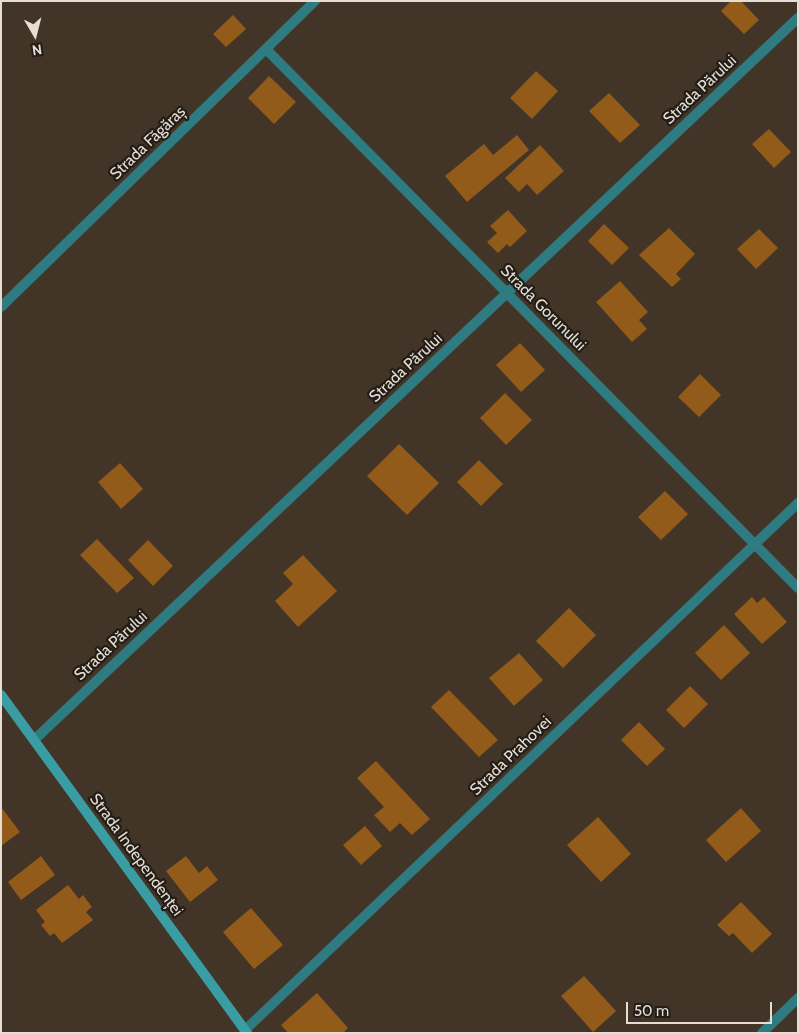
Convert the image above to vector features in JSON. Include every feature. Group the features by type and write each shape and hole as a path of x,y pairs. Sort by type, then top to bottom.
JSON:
{"street":[{"name":"Strada Făgăraș","path":"1,307 315,1"},
{"name":"Strada Părului","path":"34,740 798,18"},
{"name":"Strada Gorunului","path":"266,49 798,588"},
{"name":"Strada Prahovei","path":"245,1031 798,503"},
{"name":"Strada Independenței","path":"1,694 245,1031"},
{"path":"762,1033 798,998"}],"building":[{"path":"731,1 741,1 759,20 744,34 721,11"},
{"path":"233,15 246,29 226,47 213,34"},
{"path":"536,71 558,91 532,119 510,98"},
{"path":"269,76 296,102 274,124 248,98"},
{"path":"609,93 640,125 620,143 589,111"},
{"path":"769,129 791,152 774,168 752,144"},
{"path":"517,135 529,150 467,202 445,176 484,144 493,155"},
{"path":"540,145 564,171 537,195 527,184 519,192 505,178"},
{"path":"508,210 527,231 510,247 507,244 498,253 487,242 497,233 490,226"},
{"path":"604,224 629,248 612,265 588,241"},
{"path":"669,228 695,254 676,274 681,279 672,287 639,255"},
{"path":"759,229 778,248 756,269 737,249"},
{"path":"620,281 648,312 639,320 647,329 632,342 596,302"},
{"path":"520,343 545,370 521,392 496,365"},
{"path":"700,374 721,395 699,417 678,397"},
{"path":"505,393 532,420 506,445 480,418"},
{"path":"399,444 439,483 407,515 367,476"},
{"path":"479,460 503,484 481,506 457,482"},
{"path":"120,463 143,489 121,509 98,482"},
{"path":"665,491 688,514 661,540 638,517"},
{"path":"97,539 134,578 117,593 80,555"},
{"path":"148,540 173,566 153,586 128,560"},
{"path":"303,555 337,591 298,627 275,601 293,584 283,573"},
{"path":"752,597 757,603 764,597 787,622 762,644 734,614"},
{"path":"569,608 596,635 563,668 536,641"},
{"path":"724,625 750,653 721,680 695,653"},
{"path":"519,653 543,680 514,706 489,678"},
{"path":"690,686 708,704 684,728 666,710"},
{"path":"449,690 498,740 479,757 431,707"},
{"path":"639,722 665,749 647,766 621,740"},
{"path":"376,761 430,819 412,835 400,823 390,832 374,815 384,807 357,778"},
{"path":"1,807 20,832 1,846"},
{"path":"741,808 761,831 726,862 706,840"},
{"path":"598,817 631,854 601,882 567,845"},
{"path":"365,826 382,846 361,865 343,845"},
{"path":"41,856 55,875 21,900 8,882"},
{"path":"186,856 199,873 207,866 218,880 190,902 166,871"},
{"path":"68,885 79,899 83,895 92,907 86,912 93,920 62,943 54,933 50,936 41,925 45,922 36,910"},
{"path":"741,902 772,934 752,953 733,933 729,936 717,925"},
{"path":"251,908 283,945 254,969 223,932"},
{"path":"584,976 616,1011 593,1032 561,996"},
{"path":"317,993 348,1028 343,1033 288,1033 281,1025"}]}
